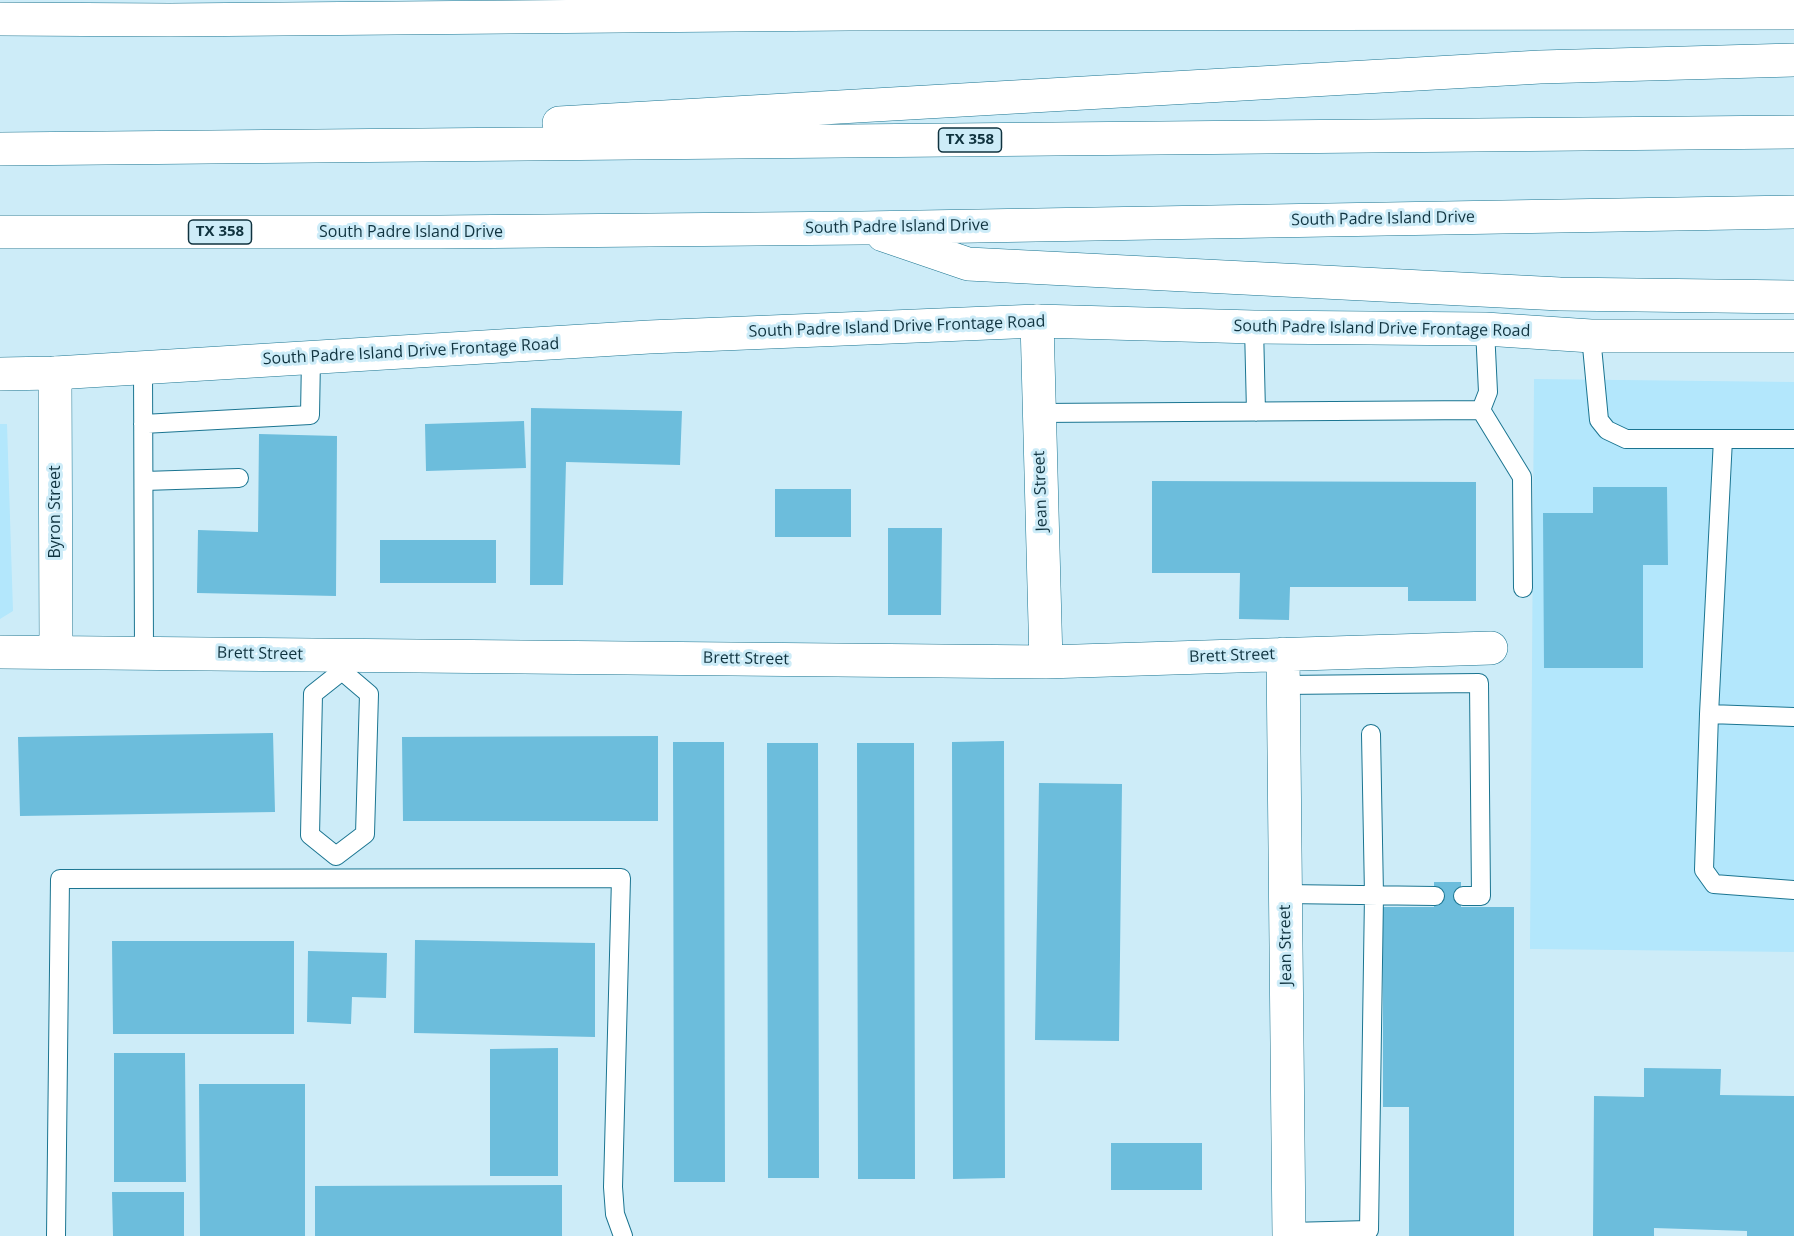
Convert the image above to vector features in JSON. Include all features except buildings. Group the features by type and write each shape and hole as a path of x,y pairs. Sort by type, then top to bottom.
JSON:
{"main road":[{"path":"0,39 170,20 431,9 1643,7 1794,13"},
{"path":"0,19 125,10 170,20"},
{"path":"147,148 1540,67 1794,60"},
{"name":"TX 358","path":"0,149 1794,132"},
{"name":"South Padre Island Drive","path":"0,232 440,232 862,228 1794,212"},
{"path":"862,228 968,264 1560,294 1794,297"},
{"name":"South Padre Island Drive Frontage Road","path":"0,374 143,368 649,337 1037,321 1254,327 1485,329 1591,336 1794,336"},
{"name":"Jean Street","path":"1037,321 1046,662"},
{"name":"Byron Street","path":"54,373 56,651"},
{"name":"Brett Street","path":"0,652 144,652 342,663 1046,662 1283,669 1491,648"},
{"name":"Jean Street","path":"1283,669 1289,1234"}],"lane":[{"path":"1254,327 1256,412"},
{"path":"1481,410 1488,392 1485,329"},
{"path":"1591,336 1599,420 1607,430 1626,439 1794,439"},
{"path":"143,424 310,415 311,358"},
{"path":"143,368 144,652"},
{"path":"1039,413 1481,410"},
{"path":"1481,410 1522,477 1523,588"},
{"path":"1723,439 1709,714 1704,870 1714,884 1794,890"},
{"path":"144,481 239,478"},
{"path":"342,663 369,694 365,834 336,856 310,835 313,694 342,663"},
{"path":"1283,669 1479,683 1481,896 1462,896"},
{"path":"1709,714 1794,717"},
{"path":"1289,1234 1369,1230 1374,895 1371,734"},
{"path":"336,856 336,878"},
{"path":"56,1236 60,879 336,878 621,878 613,1187 615,1214 623,1236"},
{"path":"1285,894 1435,896"}],"shaded area":[{"path":"1534,379 1794,382 1794,952 1530,949"},
{"path":"0,424 7,424 13,611 0,619"}]}
